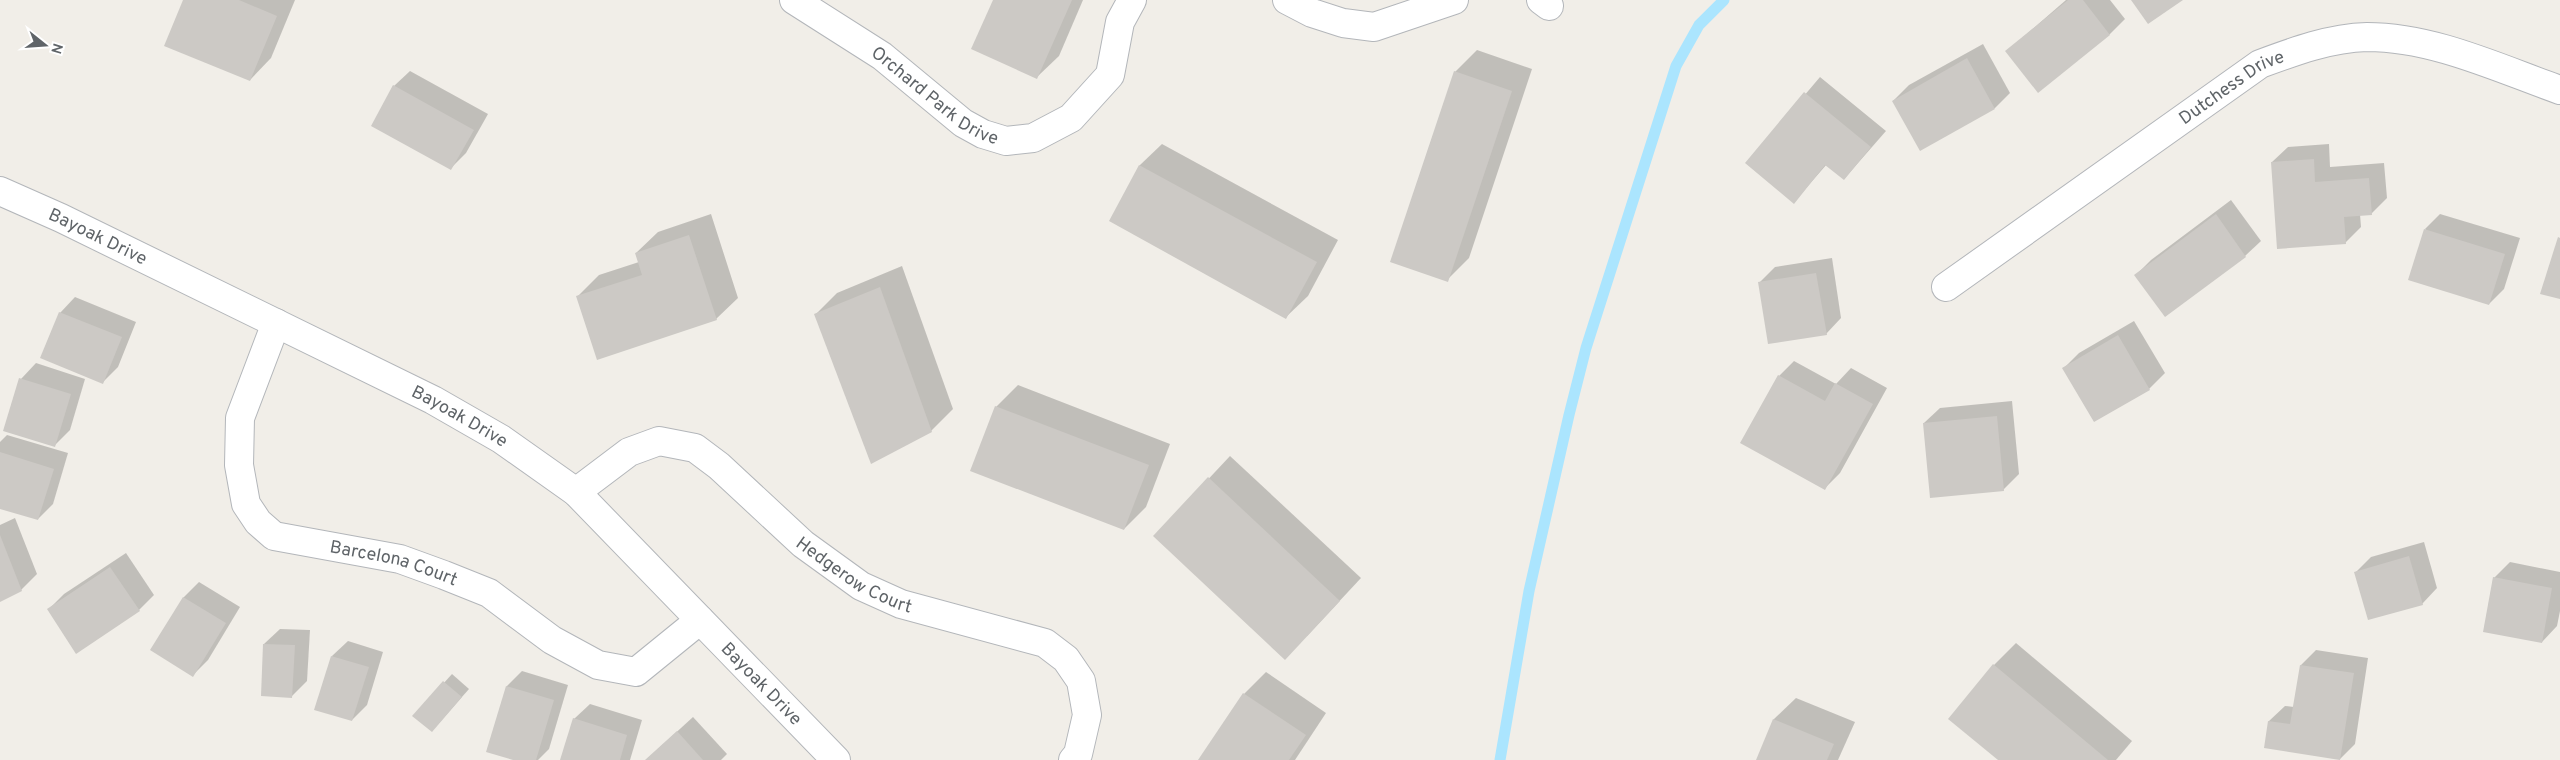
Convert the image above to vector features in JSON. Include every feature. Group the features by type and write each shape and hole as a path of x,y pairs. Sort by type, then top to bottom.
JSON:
{"street":[{"name":"Orchard Park Drive","path":"794,0 882,56 963,123 983,134 1006,141 1033,138 1071,118 1110,75 1120,22 1132,0"},
{"path":"1287,0 1312,13 1344,22 1374,27 1454,0"},
{"name":"Dutchess Drive","path":"1946,287 2260,64 2313,45 2366,37 2413,41 2459,54 2560,90"},
{"name":"Bayoak Drive","path":"0,192 61,218 433,400 502,440 576,492 836,760"},
{"name":"Barcelona Court","path":"276,323 240,418 239,466 246,504 258,522 274,536 400,559 444,574 489,593 552,640 598,665 616,670 636,672 700,620"},
{"name":"Hedgerow Court","path":"576,492 629,452 659,441 696,448 719,466 803,544 861,586 901,604 1045,643 1066,659 1081,680 1087,716 1078,754 1073,760"}],"building":[{"path":"183,0 239,0 277,16 250,81 164,46"},
{"path":"993,0 1072,0 1037,79 971,49"},
{"path":"2068,0 2083,0 2110,35 2038,93 2005,51"},
{"path":"2131,0 2183,0 2148,24"},
{"path":"1967,58 1995,109 1920,151 1892,101"},
{"path":"1454,71 1512,91 1448,282 1390,262"},
{"path":"393,85 474,130 451,170 371,126"},
{"path":"1804,92 1871,147 1844,180 1825,165 1794,204 1745,163"},
{"path":"2314,159 2315,182 2369,178 2372,215 2344,217 2346,244 2277,249 2271,162"},
{"path":"1139,165 1317,262 1286,319 1109,221"},
{"path":"2216,214 2246,257 2165,317 2134,275"},
{"path":"2424,229 2505,254 2489,305 2408,280"},
{"path":"689,235 717,320 597,360 576,296 642,275 635,253"},
{"path":"2558,237 2560,238 2560,299 2540,294"},
{"path":"1816,273 1827,335 1768,344 1758,282"},
{"path":"880,287 932,432 871,464 814,314"},
{"path":"59,312 122,337 103,384 40,358"},
{"path":"2118,335 2150,390 2094,422 2062,368"},
{"path":"1778,375 1825,401 1835,383 1873,404 1825,490 1740,443"},
{"path":"19,378 71,394 55,447 3,431"},
{"path":"995,406 1149,465 1124,530 970,471"},
{"path":"1997,416 2004,491 1930,498 1923,423"},
{"path":"0,452 54,469 38,520 0,509"},
{"path":"1208,477 1340,601 1285,660 1153,536"},
{"path":"0,535 22,591 0,602"},
{"path":"2409,556 2423,605 2368,620 2354,572"},
{"path":"110,567 140,611 76,654 47,609"},
{"path":"2493,577 2552,588 2542,643 2483,632"},
{"path":"183,597 226,623 193,677 150,650"},
{"path":"263,644 295,645 292,698 261,696"},
{"path":"331,656 369,667 352,721 314,710"},
{"path":"1993,664 2108,760 1998,760 1948,719"},
{"path":"2300,665 2354,673 2340,760 2264,748 2268,721 2290,724"},
{"path":"443,681 462,697 432,732 412,716"},
{"path":"506,686 554,700 536,760 513,760 486,752"},
{"path":"1243,693 1306,735 1289,760 1198,760"},
{"path":"573,718 627,735 620,760 560,760"},
{"path":"1773,719 1834,744 1827,760 1756,760"},
{"path":"677,731 703,760 645,760"}],"waterway":[{"path":"1500,760 1529,591 1586,348 1676,66 1699,25 1724,0"}]}
